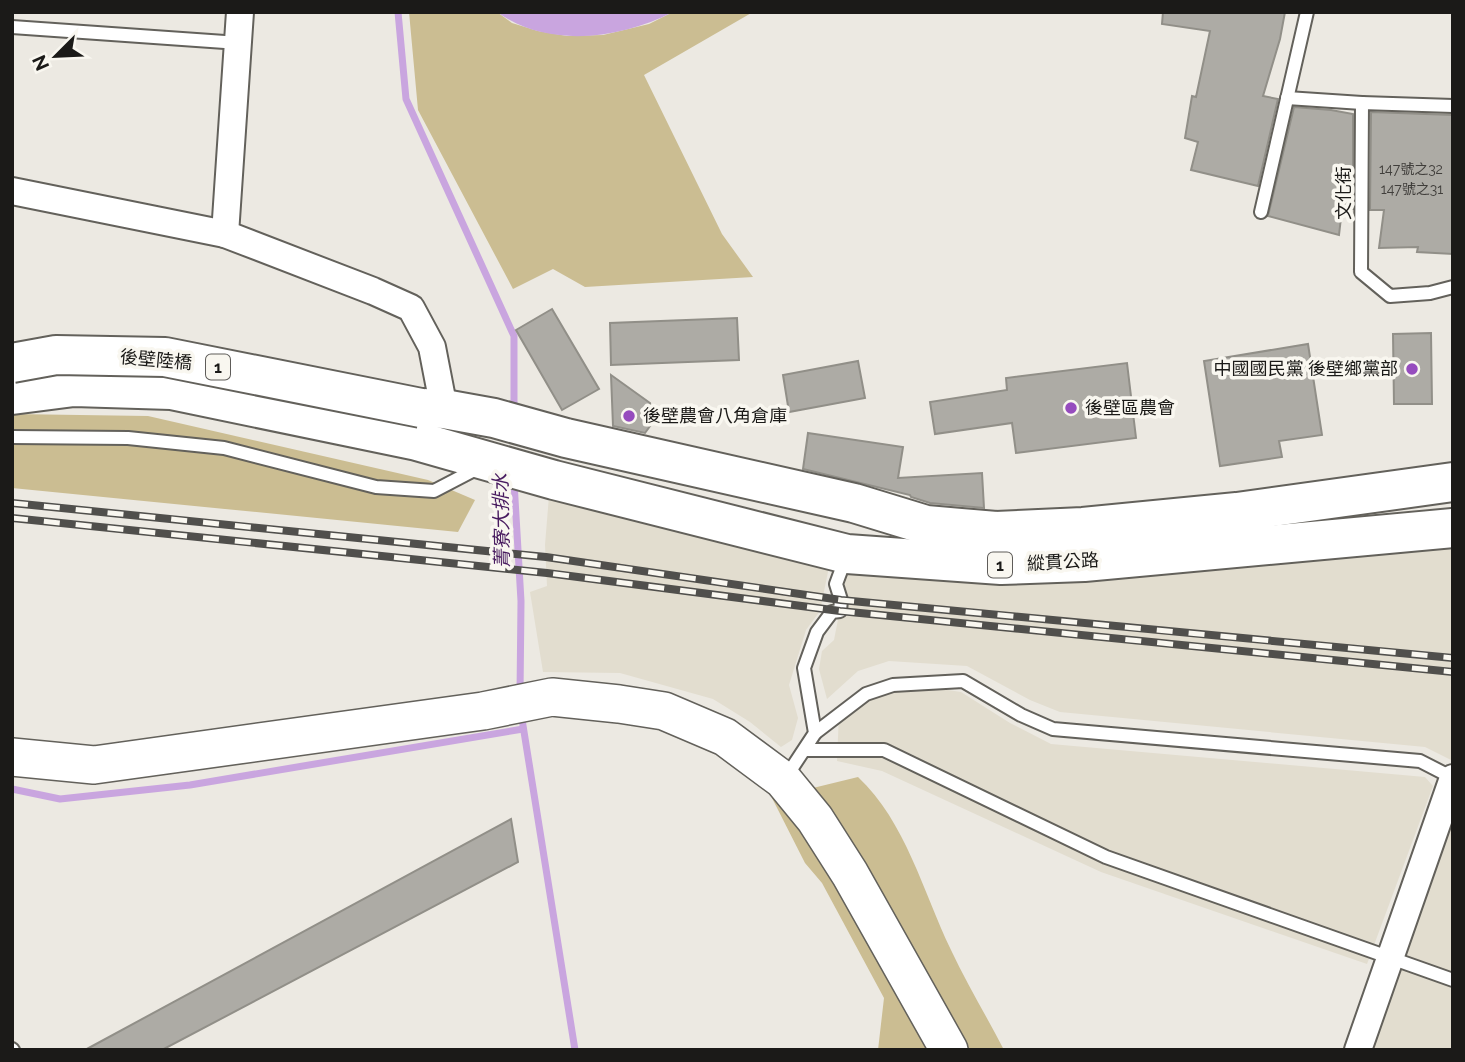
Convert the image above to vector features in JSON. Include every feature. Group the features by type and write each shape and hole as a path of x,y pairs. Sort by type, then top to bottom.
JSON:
{"main road":[{"name":"後壁陸橋","path":"18,355 165,357 427,419"},
{"name":"後壁陸橋","path":"12,395 74,387 171,390 427,419"},
{"name":"縱貫公路","path":"427,419 494,418 566,438 854,503 926,526 1008,530 1083,527 1453,527"},
{"name":"1","path":"427,419 488,462"},
{"name":"縱貫公路","path":"488,462 847,554 1001,565 1084,562 1453,482"}],"street":[{"path":"225,234 240,12"},
{"path":"12,191 225,234 411,308 432,346 427,419"},
{"path":"12,757 94,765 483,710 552,697 664,711 725,737 783,780 815,819 849,874 949,1050"},
{"path":"1358,1050 1453,778"}],"lane":[{"path":"1261,212 1307,12"},
{"path":"12,27 239,43"},
{"path":"1287,98 1453,106"},
{"name":"文化街","path":"1362,103 1361,272 1390,296 1430,293 1453,287"},
{"path":"18,355 74,342"},
{"path":"110,343 159,344 342,382 414,408 427,419"},
{"path":"12,437 128,438 224,448 376,487 434,491 488,462"},
{"path":"815,733 804,668 817,632 832,612 840,611 841,600 836,584 847,554"},
{"path":"783,780 815,733 866,694 893,685 963,681 1021,715 1053,729 1420,761 1453,778"},
{"path":"805,750 884,750 1106,857 1453,980"}],"shaded area":[{"path":"409,12 497,12 512,23 567,36 603,35 649,24 673,12 753,12 644,75 722,234 753,277 585,287 553,269 513,289 418,110"},
{"path":"497,12 673,12 630,29 584,36 539,31 517,24"},
{"path":"12,414 148,416 428,480 475,500 458,532 12,488"},
{"path":"549,496 829,567 820,611 806,630 789,685 798,718 792,740 781,747 750,722 713,699 620,673 543,672 530,592 547,586 545,545"},
{"path":"1453,540 1453,761 1425,747 1060,712 1030,700 967,666 889,661 858,671 827,699 819,669 822,651 834,640 848,568 1011,584"},
{"path":"895,682 961,692 1010,723 1051,744 1425,777 1433,786 1367,964 1101,872 882,771 837,761 839,714"},
{"path":"858,777 875,795 901,836 951,950 1004,1050 878,1050 884,998 822,883 805,863 772,798"},
{"path":"1453,795 1453,1050 1360,1050"}],"building":[{"path":"1163,12 1285,12 1263,96 1278,99 1258,186 1191,170 1198,142 1185,138 1192,96 1196,97 1210,31 1162,24"},
{"path":"1294,107 1353,114 1353,209 1342,209 1339,235 1268,216"},
{"path":"1371,112 1453,115 1453,254 1417,252 1418,247 1379,248 1384,210 1370,210"},
{"path":"552,309 599,389 562,410 516,330"},
{"path":"737,318 739,360 611,365 610,323"},
{"name":"中國國民黨 後壁鄉黨部","path":"1431,333 1432,404 1394,404 1393,334"},
{"path":"1308,344 1322,435 1279,441 1282,457 1220,466 1204,361"},
{"path":"858,361 865,398 789,412 783,375"},
{"name":"後壁區農會","path":"1127,363 1136,438 1016,453 1012,423 935,434 930,402 1007,390 1006,378"},
{"name":"後壁農會八角倉庫","path":"611,375 650,403 653,422 645,433 613,426"},
{"path":"808,433 903,447 898,478 982,473 984,508 930,503 910,495 803,469"},
{"path":"511,819 518,862 162,1050 85,1050"}],"waterway":[{"name":"菁寮大排水","path":"398,12 406,99 514,336 514,411"},
{"name":"菁寮大排水","path":"514,482 521,601 520,694"},
{"name":"菁寮大排水","path":"521,713 575,1050"},
{"path":"12,789 60,799 190,785 523,729"}],"railway":[{"path":"12,503 546,557 841,600 1453,658"},
{"path":"12,518 547,573 840,611 1453,672"}],"place":[{"name":"中國國民黨 後壁鄉黨部","path":"1412,369"},
{"name":"後壁區農會","path":"1071,408"},
{"name":"後壁農會八角倉庫","path":"629,416"}]}
